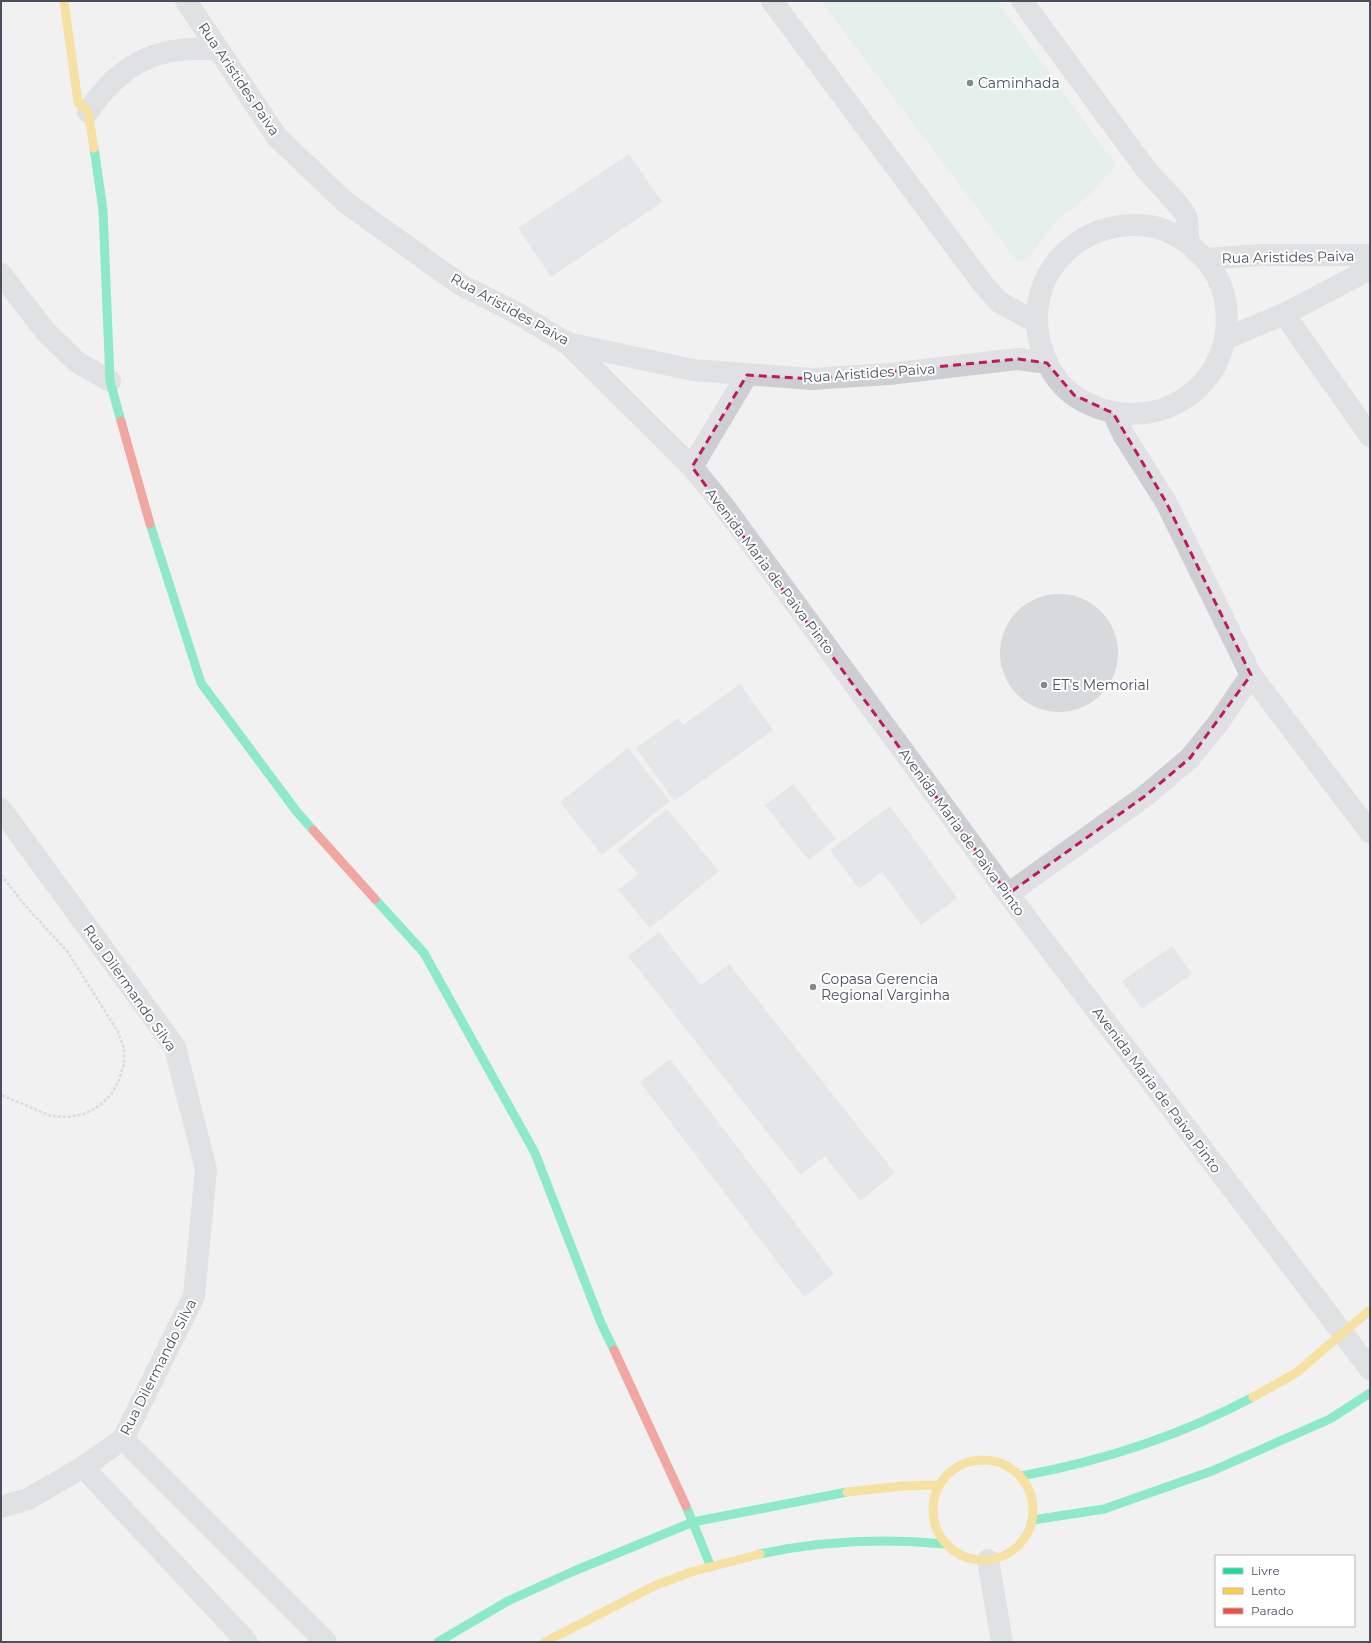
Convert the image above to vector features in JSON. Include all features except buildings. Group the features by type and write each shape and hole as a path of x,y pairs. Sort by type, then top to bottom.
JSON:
{"street":[{"path":"64,1 78,102 88,112 103,210 110,381 143,504 201,683 297,812 424,953 535,1152 601,1322 693,1522 711,1567"},
{"name":"Rua Aristides Paiva","path":"186,1 277,137 345,202 461,285 515,312 567,343 693,370 812,379 889,374 1018,359 1047,363"},
{"path":"772,1 982,284 999,302 1036,322"},
{"path":"1022,1 1147,171 1186,215 1190,244"},
{"path":"88,112 100,93 116,77 135,63 155,54 176,49 198,48 219,50"},
{"path":"1129,225 1151,226 1171,233 1190,244 1205,259 1217,277 1224,296 1227,318 1225,339 1219,359 1208,377 1193,393 1175,404 1155,412 1134,415 1113,413 1092,406 1074,396 1058,380 1047,363 1039,343 1036,322 1038,300 1044,280 1056,262 1070,246 1088,235 1108,227 1129,225"},
{"name":"Rua Aristides Paiva","path":"1205,259 1260,255 1370,255"},
{"name":"Rua Aristides Paiva","path":"1225,339 1284,314 1370,269"},
{"path":"1,274 46,332 77,362 110,381"},
{"path":"1284,314 1307,350 1370,436"},
{"name":"Avenida Maria de Paiva Pinto","path":"567,343 692,467 723,505 1008,894 1370,1369"},
{"path":"692,467 747,375"},
{"path":"1113,413 1123,434 1166,502 1251,675 1370,832"},
{"path":"1008,894 1145,796 1190,758 1219,722 1251,675"},
{"name":"Rua Dilermando Silva","path":"1,809 175,1047 206,1170 194,1296 124,1439 83,1467 28,1499 1,1507"},
{"path":"1021,1476 1086,1462 1140,1447 1243,1403 1295,1374 1370,1310"},
{"path":"1032,1520 1104,1509 1205,1474 1330,1419 1370,1392"},
{"path":"124,1439 326,1642"},
{"path":"977,1460 993,1460 1008,1466 1021,1476 1029,1489 1034,1505 1032,1520 1027,1535 1017,1547 1004,1556 988,1560 973,1559 958,1554 945,1544 936,1531 932,1515 933,1500 938,1485 949,1472 962,1464 977,1460"},
{"path":"83,1467 247,1642"},
{"path":"438,1642 508,1601 574,1570 693,1522 838,1493 902,1486 938,1485"},
{"path":"545,1642 658,1584 711,1567 792,1548 861,1541 928,1541 945,1544"},
{"path":"988,1560 1002,1642"}],"path":[{"path":"1,875 29,910 67,950 118,1032 124,1048 124,1064 119,1080 111,1095 99,1106 84,1114 68,1117 51,1116 1,1095"}],"highlighted area":[{"path":"1018,359 1047,363 1074,395 1113,413 1166,502 1251,675 1190,758 1145,796 1008,894 692,467 747,375 812,379"}],"green space":[{"name":"Caminhada","path":"821,1 997,1 1116,165 1090,195 1056,221 1028,259 1017,261"}],"traffic: fast":[{"path":"94,148 103,210 110,381 121,421"},
{"path":"150,524 201,683 297,812 313,830"},
{"path":"375,899 424,953 535,1153 601,1323 614,1350"},
{"path":"1033,1520 1104,1509 1212,1471 1330,1419 1370,1393"},
{"path":"1021,1476 1082,1463 1140,1446 1197,1424 1253,1397"},
{"path":"438,1642 508,1601 574,1571 693,1522 847,1492"},
{"path":"686,1506 711,1567"},
{"path":"760,1554 806,1546 852,1542 899,1541 945,1544"}],"traffic: slow":[{"path":"64,1 78,102 88,112 94,148"},
{"path":"1253,1397 1296,1373 1370,1310"},
{"path":"983,1460 1002,1463 1019,1474 1030,1491 1033,1510 1030,1529 1019,1546 1002,1557 983,1560 964,1557 947,1546 936,1529 933,1510 936,1491 947,1474 964,1463 983,1460"},
{"path":"847,1492 903,1486 939,1485"},
{"path":"545,1642 654,1586 691,1572 760,1554"}],"traffic: jam":[{"path":"121,421 150,524"},
{"path":"313,830 375,899"},
{"path":"614,1350 686,1506"}],"place":[{"name":"Caminhada","path":"970,83"},
{"name":"ET's Memorial","path":"1044,685"},
{"name":"Copasa Gerencia Regional Varginha","path":"813,987"}]}
